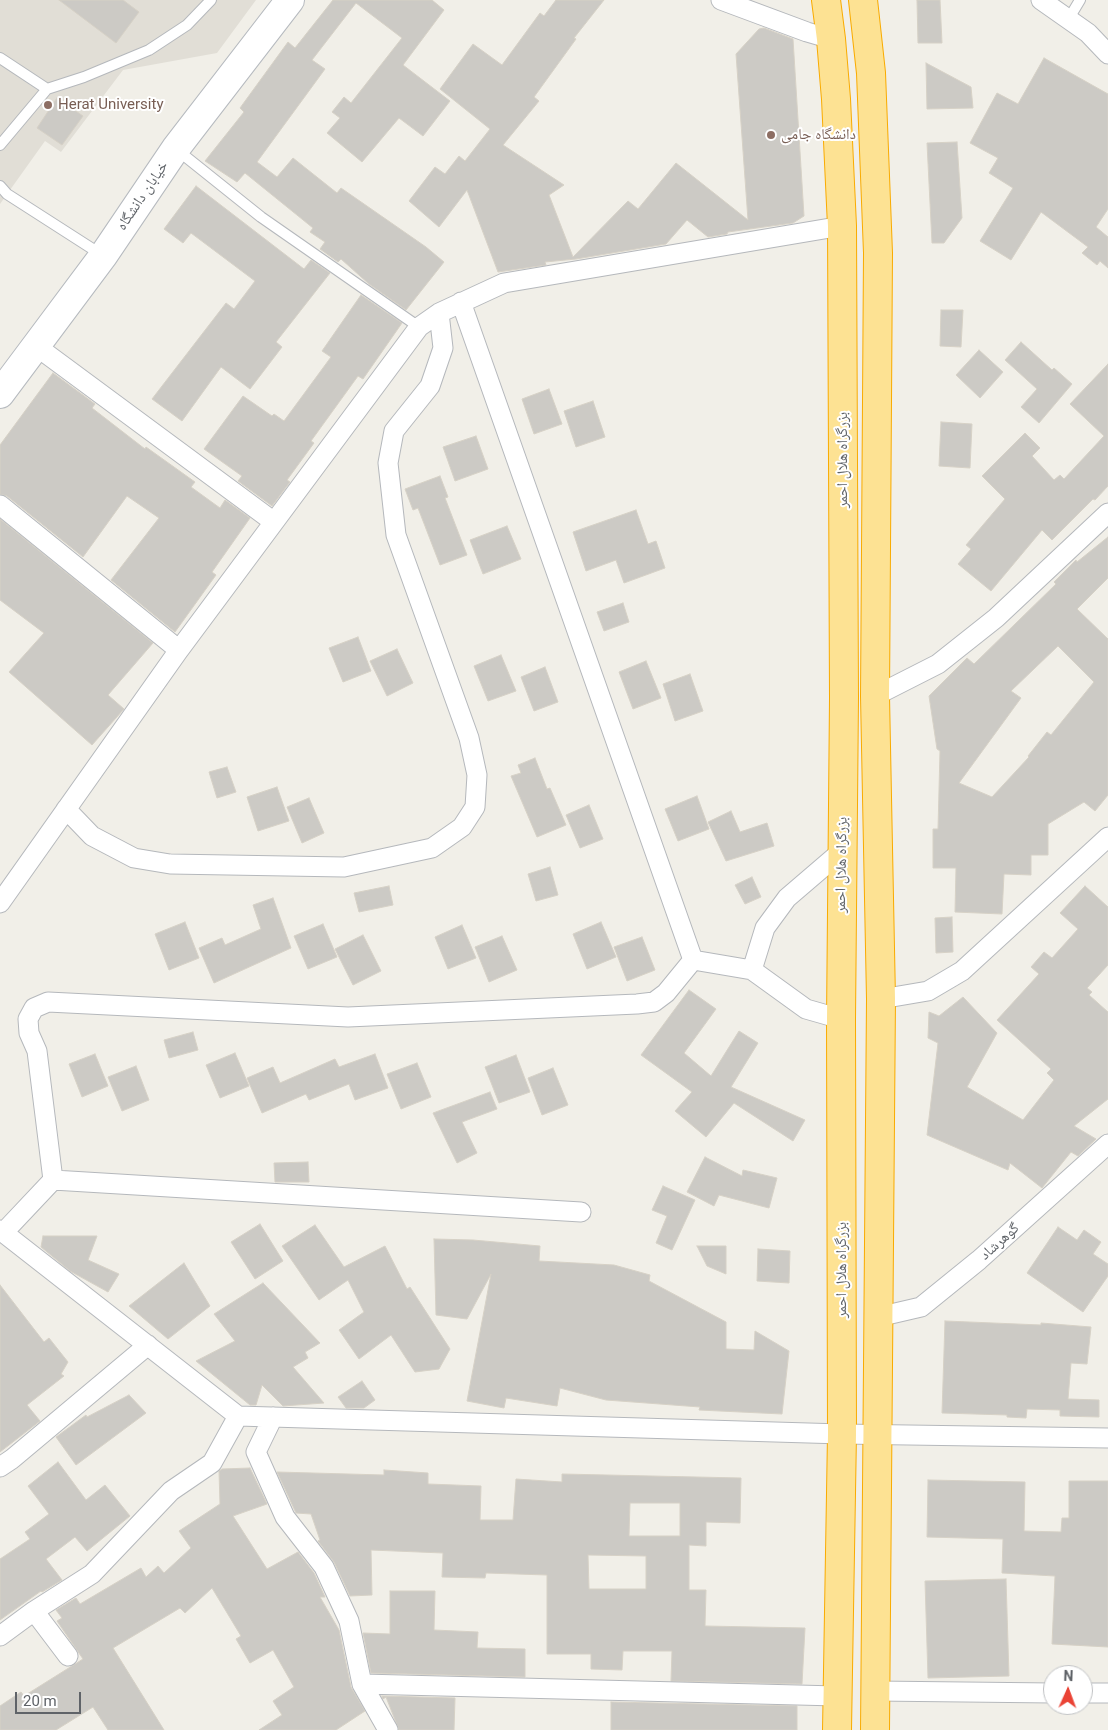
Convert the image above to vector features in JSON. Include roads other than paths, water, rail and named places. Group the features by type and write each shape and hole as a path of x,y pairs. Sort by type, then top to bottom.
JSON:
{"highway":[{"name":"بزرگراه هلال احمر","path":"826,0 831,40 842,226 844,688 841,1019 842,1434 837,1730"},
{"path":"863,0 871,72 878,253 875,696 880,999 875,1730"}],"street":[{"name":"خیابان دانشگاه","path":"0,394 103,256 176,148 290,0"},
{"path":"721,0 831,40"},
{"path":"1041,0 1088,34 1108,54"},
{"path":"0,903 179,650 419,327 439,313 504,283 842,226"},
{"path":"461,302 692,960"},
{"path":"66,809 92,836 134,858 170,864 344,868 432,848 462,827 475,807 477,774 469,738 396,535 388,463 394,431 430,386 440,358 443,348 439,313"},
{"path":"36,346 274,522"},
{"path":"0,504 179,650"},
{"path":"875,696 938,664 996,618 1108,513"},
{"path":"880,999 928,991 962,971 1108,837"},
{"path":"752,970 765,928 787,898 842,850"},
{"path":"692,960 752,970 806,1009 841,1019"},
{"path":"53,1180 37,1051 29,1033 28,1019 34,1008 48,1002 348,1017 637,1004 654,1002 666,993 692,960"},
{"name":"گوهرشاد","path":"878,1317 921,1307 979,1260 1108,1144"},
{"path":"581,1212 53,1180 2,1231 238,1416 842,1434 1108,1438"},
{"path":"0,1467 148,1346"},
{"path":"0,1636 34,1611 92,1574 171,1491 212,1463 238,1416"},
{"path":"273,1417 256,1452 285,1517 324,1567 349,1621 362,1684 388,1730"},
{"path":"34,1611 68,1656"},
{"path":"362,1684 837,1696"},
{"path":"875,1691 1043,1692"},
{"path":"1093,1693 1108,1693"}],"lane":[{"path":"0,145 47,89 84,77 149,50 188,25 211,0"},
{"path":"1068,20 1080,0"},
{"path":"0,58 47,89"},
{"path":"176,148 261,217 419,327"},
{"path":"0,186 7,194 103,256"}],"place":[{"name":"Herat University","path":"48,105"},
{"name":"دانشگاه جامی","path":"771,135"}]}
